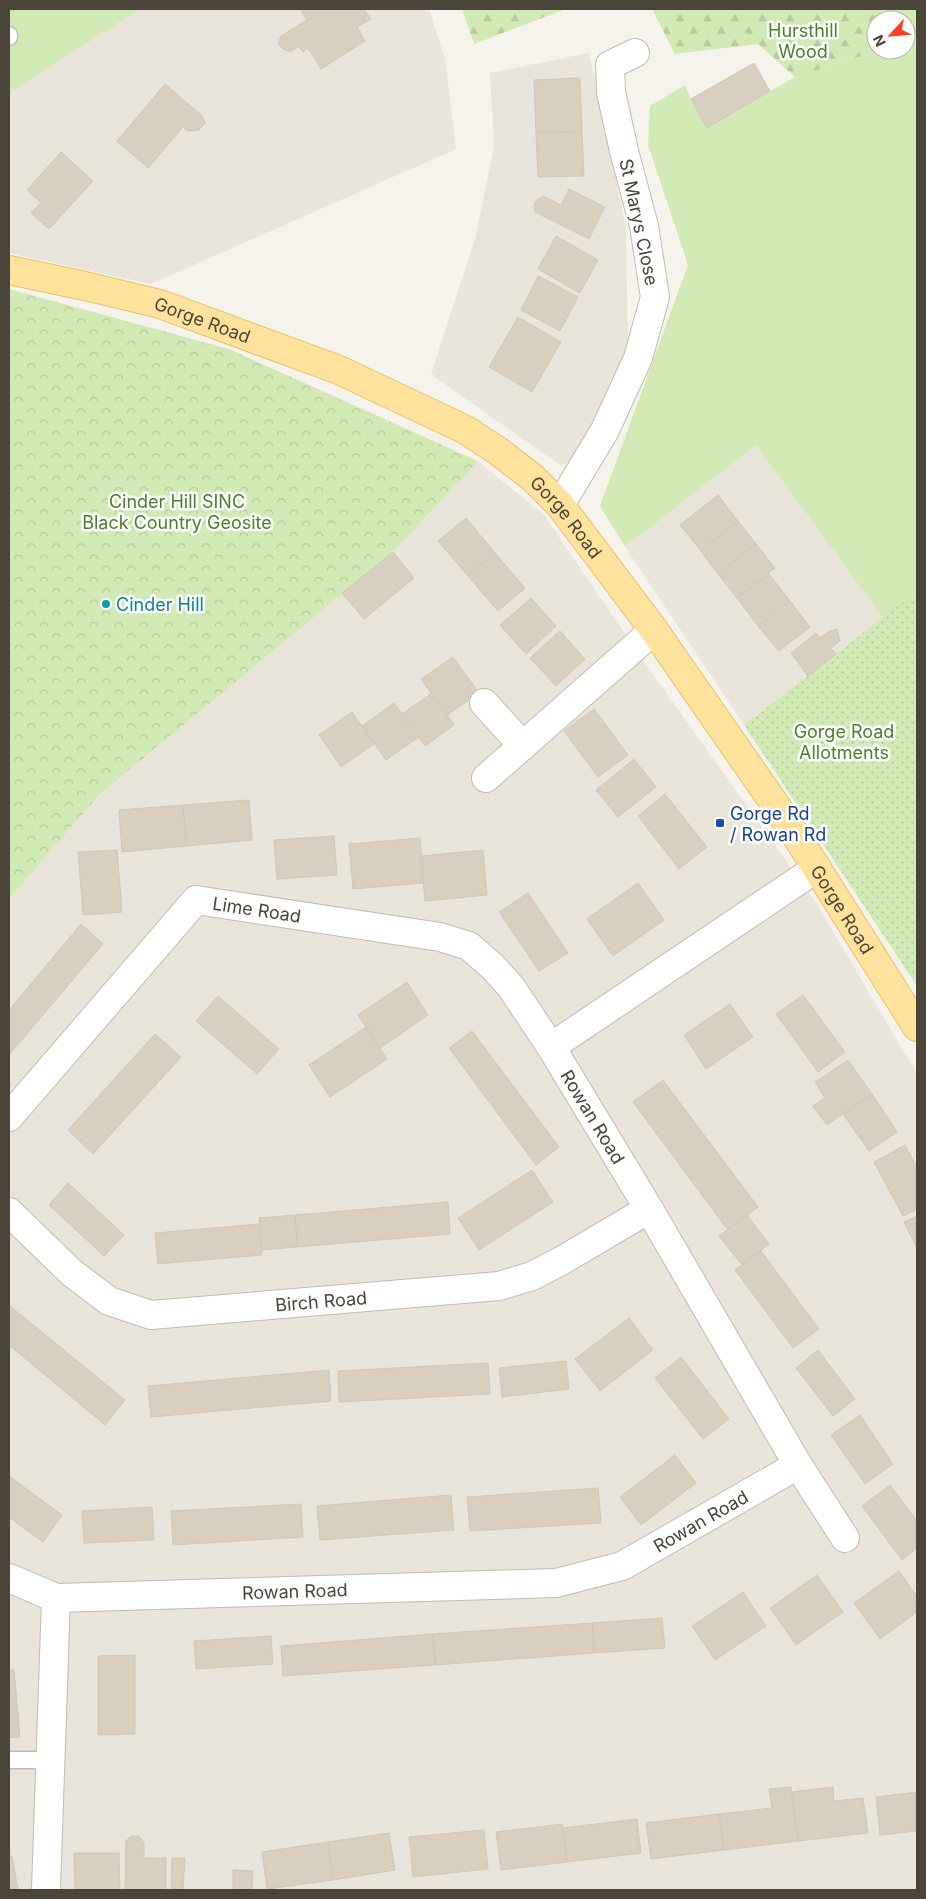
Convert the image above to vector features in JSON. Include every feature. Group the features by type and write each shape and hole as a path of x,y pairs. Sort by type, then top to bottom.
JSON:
{"main road":[{"name":"Gorge Road","path":"9,270 160,304 339,370 466,430 498,451 533,478 560,505 654,630 818,868 917,1027"}],"street":[{"name":"St Marys Close","path":"560,505 605,430 638,358 655,296 644,226 611,92 610,65 635,53"},
{"path":"486,778 654,630"},
{"path":"484,703 523,746"},
{"path":"551,1047 818,868"},
{"name":"Lime Road","path":"9,1117 196,900 440,937 469,946 493,967 511,987 551,1047"},
{"name":"Rowan Road","path":"551,1047 649,1209 798,1465 845,1538"},
{"name":"Birch Road","path":"9,1212 72,1273 109,1301 151,1315 499,1286 532,1276 554,1265 649,1209"},
{"name":"Rowan Road","path":"56,1598 556,1583 622,1566 798,1465"},
{"path":"9,1578 56,1598 46,1890"}],"lane":[{"path":"9,1760 51,1760"}],"shaded area":[{"path":"9,9 429,9 445,58 456,149 151,284 9,253"},
{"path":"589,53 626,228 628,350 591,439 574,458 561,466 431,374 475,239 494,147 490,73"},
{"path":"756,445 883,618 744,725 625,547"},
{"path":"478,461 544,515 647,666 815,901 917,1074 917,1890 9,1890 9,899 100,794 393,552"}],"green space":[{"path":"9,9 139,9 9,94"},
{"path":"462,9 566,9 474,44"},
{"name":"Hursthill Wood","path":"652,9 917,9 917,40 916,10 866,10 866,54 795,77 758,44 675,54"},
{"path":"916,40 917,591 883,618 756,445 625,547 600,506 688,265 648,145 650,106 685,85 707,127 795,77 866,54 866,60 916,60"},
{"name":"Cinder Hill SINC Black Country Geosite","path":"9,289 229,349 478,461 393,552 100,794 9,899"},
{"name":"Gorge Road Allotments","path":"917,591 917,986 744,725"}],"building":[{"path":"300,9 364,9 371,19 357,27 365,41 321,69 308,48 303,52 299,46 290,52 278,44 281,36 307,20"},
{"path":"754,63 770,91 707,128 691,99"},
{"path":"580,78 582,131 536,133 534,80"},
{"path":"165,84 202,116 205,123 199,130 188,131 183,127 148,168 117,141"},
{"path":"582,131 584,176 538,177 536,133"},
{"path":"61,152 93,181 49,229 31,213 41,203 27,190"},
{"path":"569,189 605,207 589,239 535,212 534,205 537,200 543,196 561,205"},
{"path":"556,236 598,260 580,293 538,269"},
{"path":"538,276 578,297 560,331 521,310"},
{"path":"518,317 561,342 532,392 489,367"},
{"path":"718,495 738,521 701,551 680,525"},
{"path":"466,518 495,553 468,576 438,541"},
{"path":"738,521 756,544 718,574 701,551"},
{"path":"756,544 775,568 737,598 718,574"},
{"path":"393,552 414,578 364,619 342,593"},
{"path":"495,553 525,588 498,611 468,576"},
{"path":"769,574 790,601 758,626 737,598"},
{"path":"531,598 556,626 526,654 500,625"},
{"path":"790,601 810,627 779,651 758,626"},
{"path":"837,629 840,641 831,648 836,654 808,676 791,653 816,633 820,638 830,631"},
{"path":"560,631 585,659 556,686 530,658"},
{"path":"453,657 479,693 447,715 421,679"},
{"path":"432,693 454,725 425,746 402,714"},
{"path":"394,703 419,737 386,760 362,726"},
{"path":"594,709 628,755 598,777 564,731"},
{"path":"352,712 374,744 341,767 319,735"},
{"path":"634,759 656,787 618,817 596,790"},
{"path":"665,794 707,847 679,869 638,816"},
{"path":"249,800 252,840 186,846 183,805"},
{"path":"183,805 186,846 122,852 119,810"},
{"path":"334,836 337,875 277,879 274,840"},
{"path":"420,838 424,883 353,889 349,844"},
{"path":"117,850 122,912 83,915 78,852"},
{"path":"483,850 487,895 425,901 421,856"},
{"path":"638,883 664,920 613,956 587,919"},
{"path":"528,893 568,953 539,971 499,912"},
{"path":"81,924 103,944 9,1055 9,1010"},
{"path":"407,982 428,1015 380,1048 358,1015"},
{"path":"803,995 845,1052 818,1072 776,1014"},
{"path":"218,996 279,1049 257,1074 196,1021"},
{"path":"730,1004 753,1037 706,1069 684,1035"},
{"path":"366,1027 387,1059 330,1097 309,1065"},
{"path":"472,1031 559,1147 536,1165 449,1048"},
{"path":"155,1034 181,1057 93,1154 68,1130"},
{"path":"848,1060 872,1094 827,1125 813,1106 825,1098 815,1082"},
{"path":"663,1080 758,1207 728,1230 633,1102"},
{"path":"872,1094 897,1132 869,1151 843,1114"},
{"path":"905,1145 917,1167 917,1209 903,1216 874,1162"},
{"path":"532,1170 553,1202 479,1250 458,1218"},
{"path":"68,1183 124,1235 104,1256 49,1205"},
{"path":"448,1202 450,1234 297,1247 295,1215"},
{"path":"295,1215 297,1247 261,1250 259,1218"},
{"path":"747,1215 769,1244 742,1265 719,1236"},
{"path":"917,1216 917,1248 904,1222"},
{"path":"259,1224 262,1255 158,1264 155,1233"},
{"path":"761,1251 819,1329 793,1348 735,1270"},
{"path":"10,1306 125,1400 105,1425 9,1345"},
{"path":"629,1318 653,1350 600,1391 575,1359"},
{"path":"818,1350 855,1399 833,1416 796,1368"},
{"path":"681,1357 729,1419 703,1439 655,1378"},
{"path":"566,1361 569,1389 502,1397 499,1368"},
{"path":"488,1363 490,1394 339,1402 338,1371"},
{"path":"329,1370 331,1401 151,1417 148,1386"},
{"path":"860,1415 893,1464 865,1484 831,1435"},
{"path":"675,1455 696,1483 641,1525 620,1497"},
{"path":"9,1476 62,1515 43,1542 9,1517"},
{"path":"890,1485 917,1521 917,1548 902,1560 862,1506"},
{"path":"598,1488 601,1523 470,1531 467,1497"},
{"path":"451,1495 454,1530 320,1540 317,1506"},
{"path":"301,1504 303,1537 173,1545 171,1511"},
{"path":"152,1507 154,1540 84,1543 82,1511"},
{"path":"899,1571 917,1597 917,1612 880,1639 854,1603"},
{"path":"817,1575 843,1612 796,1645 770,1608"},
{"path":"743,1592 766,1626 715,1660 692,1626"},
{"path":"662,1618 665,1648 594,1653 592,1623"},
{"path":"592,1623 594,1653 435,1665 433,1634"},
{"path":"433,1634 435,1665 283,1676 281,1646"},
{"path":"271,1636 273,1664 196,1669 194,1641"},
{"path":"135,1655 135,1734 98,1735 98,1656"},
{"path":"9,1670 14,1670 20,1737 9,1738"},
{"path":"791,1787 798,1841 724,1850 719,1814 772,1808 769,1789"},
{"path":"833,1787 834,1801 863,1798 868,1833 798,1841 792,1792"},
{"path":"917,1792 917,1831 880,1835 876,1797"},
{"path":"719,1814 724,1850 651,1859 646,1823"},
{"path":"637,1819 641,1853 567,1862 563,1828"},
{"path":"562,1824 567,1862 501,1870 496,1832"},
{"path":"484,1830 488,1869 413,1877 409,1837"},
{"path":"389,1833 395,1870 333,1880 328,1842"},
{"path":"131,1836 139,1836 144,1843 144,1858 166,1858 166,1890 125,1890 126,1841"},
{"path":"328,1842 333,1880 267,1889 262,1852"},
{"path":"74,1853 119,1853 120,1890 75,1890"},
{"path":"9,1856 12,1856 18,1890 9,1890"},
{"path":"172,1858 185,1858 183,1890 171,1890"},
{"path":"233,1870 253,1871 252,1890 233,1890"}],"place":[{"name":"Cinder Hill","path":"106,604"},
{"name":"Gorge Rd / Rowan Rd","path":"720,823"}]}
